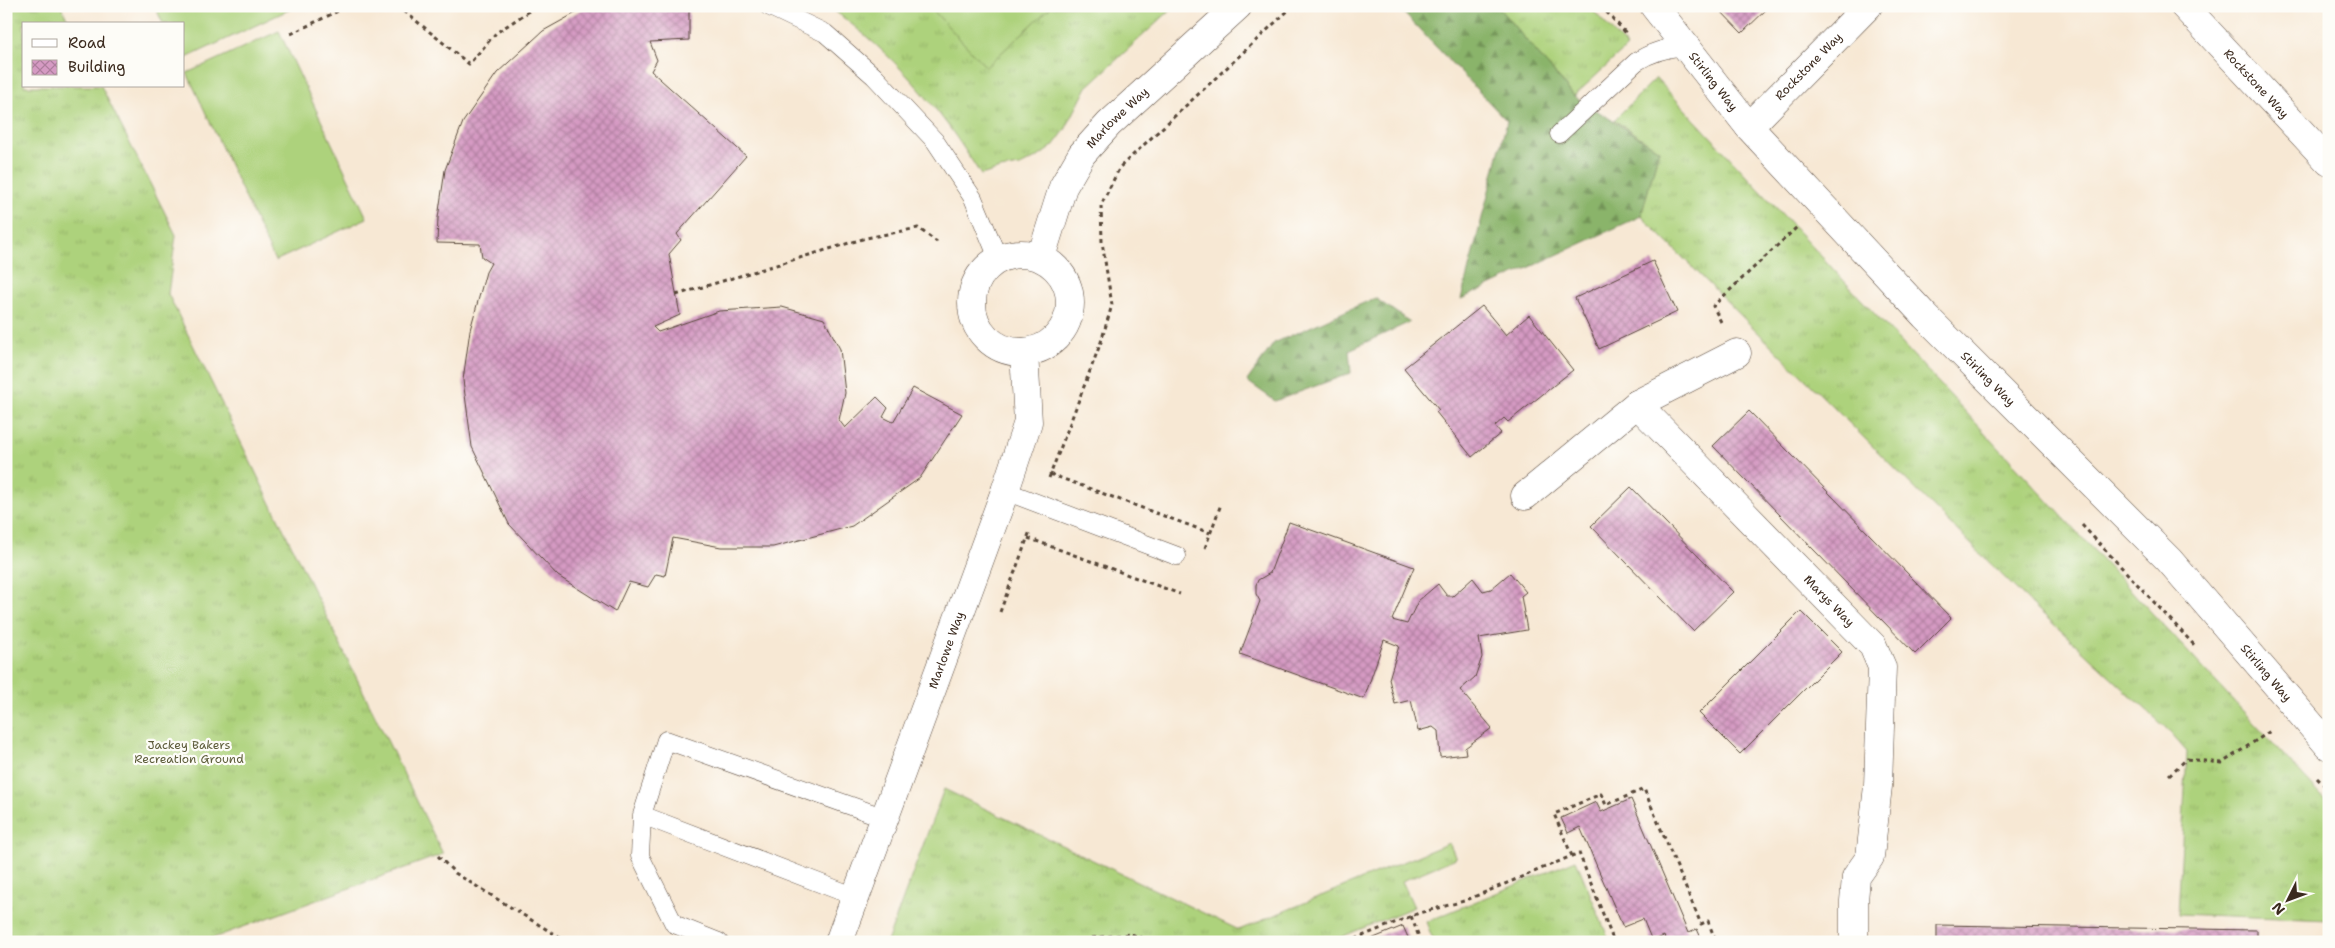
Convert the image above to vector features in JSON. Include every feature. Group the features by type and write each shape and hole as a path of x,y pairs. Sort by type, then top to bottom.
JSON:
{"street":[{"name":"Marlowe Way","path":"1041,258 1063,187 1082,154 1109,124 1238,6"},
{"name":"Stirling Way","path":"1654,6 1749,127 1924,316 2169,560 2329,746"},
{"name":"Rockstone Way","path":"1749,127 1868,6"},
{"name":"Rockstone Way","path":"2184,6 2329,162"},
{"path":"1012,254 1027,254 1041,258 1055,266 1065,280 1070,295 1069,311 1064,327 1054,339 1040,348 1024,352 1007,350 992,343 980,331 973,316 971,299 975,282 984,269 998,258 1012,254"},
{"name":"Marlowe Way","path":"839,942 1005,491 1028,422 1024,352"},
{"path":"1525,496 1637,404 1736,353"},
{"name":"Marys Way","path":"1637,404 1873,646 1882,667 1878,786 1870,857 1856,877 1854,942"}],"lane":[{"path":"768,6 825,32 874,76 936,141 973,198 998,258"},
{"path":"1559,134 1636,62 1646,55 1664,48 1684,46"},
{"path":"1005,491 1176,556"},
{"path":"719,942 674,924 640,856 642,815 666,740 885,818"},
{"path":"642,815 856,897"}],"path":[{"path":"291,34 348,6"},
{"path":"398,6 469,64 496,33 537,6"},
{"path":"1736,353 1712,306 1821,204"},
{"path":"676,295 866,238 918,228 938,242"},
{"path":"1050,474 1210,533"},
{"path":"1204,548 1221,504"},
{"path":"1028,538 1180,594"},
{"path":"2169,775 2187,759 2222,763 2273,730"},
{"path":"1572,856 1554,814 1601,794 1606,805 1644,789 1701,924 1708,921 1716,942"},
{"path":"1347,942 1411,916 1464,901 1578,853 1614,942"},
{"path":"438,856 455,873 567,942"},
{"path":"1411,916 1421,942"},
{"path":"1092,938 1131,934 1153,942"}],"green space":[{"name":"Jackey Bakers Recreation Ground","path":"6,6 61,6 69,22 22,22 22,88 102,88 176,235 168,294 443,854 202,942 6,942"},
{"path":"155,6 297,6 185,59 185,22 162,22"},
{"path":"828,6 1175,6 1087,87 1065,130 1053,146 1038,157 1020,166 1000,169 981,175 965,149 914,83 874,44"},
{"path":"929,6 1052,6 986,67"},
{"path":"1397,6 1497,6 1574,96 1659,150 1641,216 1461,299 1507,121"},
{"path":"1497,6 1589,6 1627,47 1574,96"},
{"path":"279,31 367,218 275,261 187,73"},
{"path":"1656,78 2329,804 2329,920 2178,914 2187,752 2165,727 2019,592 1641,216 1659,150 1614,120"},
{"path":"1375,298 1410,322 1349,350 1351,373 1275,401 1247,381 1274,343"},
{"path":"944,789 1239,930 1449,843 1456,858 1402,881 1414,907 1329,942 887,942"},
{"path":"1576,860 1610,942 1434,942 1426,922"}],"building":[{"path":"588,6 689,6 689,40 650,42 657,60 651,71 746,156 677,234 681,240 669,254 680,315 653,327 658,332 719,311 782,307 824,319 840,349 845,393 839,420 845,428 877,397 888,408 883,417 893,422 913,388 962,414 920,478 852,526 773,547 721,547 673,538 665,576 656,574 648,587 629,582 615,612 558,576 509,524 472,447 463,380 470,330 486,272 491,263 482,257 480,244 437,243 438,218 445,170 463,122 497,73 543,31"},
{"path":"1716,6 1770,6 1742,33"},
{"path":"1653,261 1677,312 1599,349 1575,298"},
{"path":"1482,306 1506,335 1529,315 1573,370 1508,422 1504,418 1495,426 1501,433 1472,457 1436,412 1439,410 1404,368"},
{"path":"1749,411 1951,618 1915,654 1713,446"},
{"path":"1631,487 1733,592 1693,631 1591,526"},
{"path":"1289,522 1414,567 1392,620 1407,624 1418,601 1438,584 1447,596 1453,596 1473,578 1483,591 1491,589 1510,573 1526,592 1521,596 1527,630 1479,638 1482,657 1475,677 1460,690 1492,728 1465,748 1466,754 1440,757 1438,731 1433,727 1418,731 1411,700 1395,704 1389,679 1399,646 1384,640 1364,699 1240,654 1260,601 1256,594 1256,585 1258,580 1270,573"},
{"path":"1801,611 1842,652 1740,754 1699,713"},
{"path":"1631,799 1688,933 1697,929 1703,942 1666,942 1664,936 1652,941 1643,919 1623,927 1580,827 1568,833 1561,818 1596,802 1601,812"},
{"path":"1937,925 2257,930 2257,942 1937,942"},
{"path":"1403,926 1410,942 1364,942"}]}
